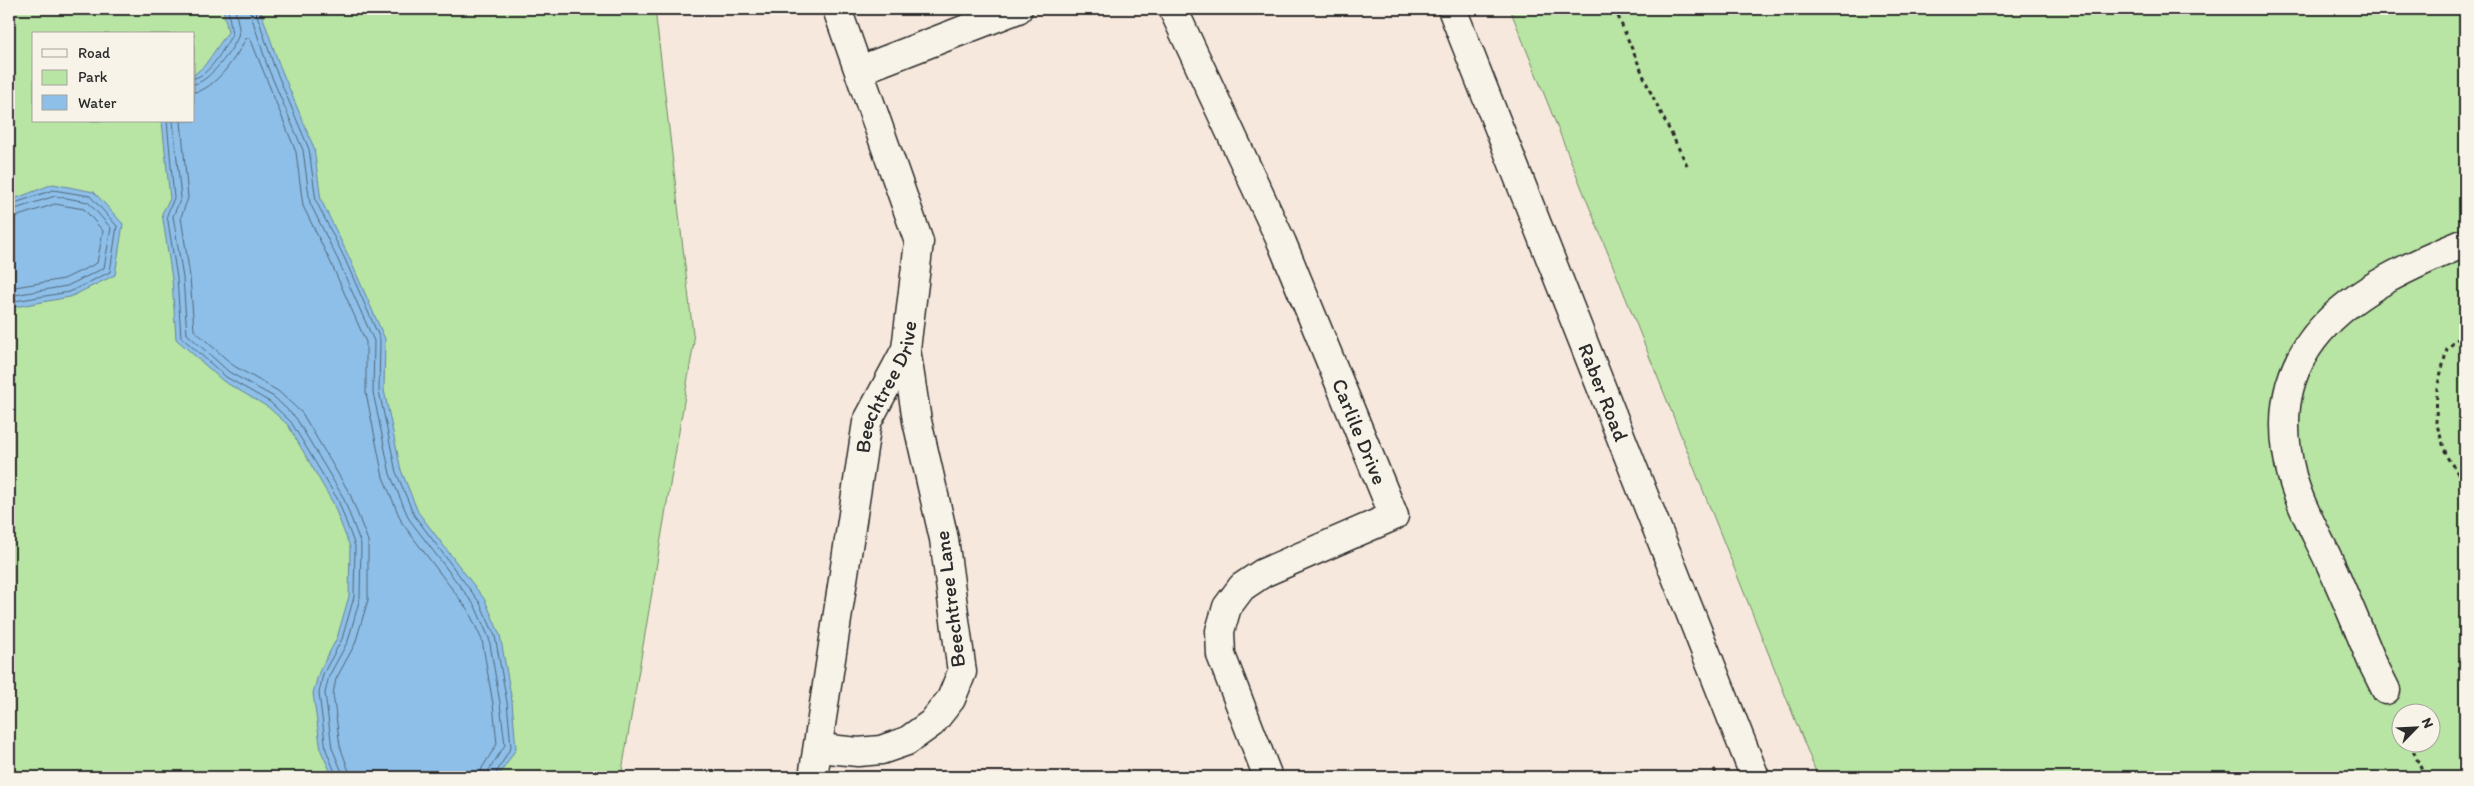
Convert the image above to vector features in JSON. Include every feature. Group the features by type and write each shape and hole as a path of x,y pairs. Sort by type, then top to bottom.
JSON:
{"street":[{"name":"Beechtree Drive","path":"813,777 819,748 867,422 906,350 919,242 838,9"},
{"path":"860,70 1018,9"},
{"name":"Carlile Drive","path":"1173,9 1282,242 1394,516 1263,573 1242,587 1227,607 1220,631 1221,655 1268,777"},
{"name":"Raber Road","path":"1452,9 1756,777"},
{"path":"2386,690 2372,664 2292,477 2283,414 2289,386 2303,353 2324,324 2366,292 2400,271 2465,242"},
{"name":"Beechtree Lane","path":"819,748 858,752 881,750 907,741 932,723 951,699 962,672 944,539 917,421 906,350"}],"path":[{"path":"1615,9 1650,90 1688,167"},
{"path":"2465,332 2447,349 2437,388 2436,422 2447,457 2465,484"},
{"path":"2415,754 2425,777"}],"green space":[{"path":"9,9 655,9 694,342 621,777 9,777"},
{"path":"1510,9 2465,9 2465,777 1818,777"}],"water":[{"path":"223,9 260,9 279,64 314,148 321,200 348,255 385,339 384,390 401,470 418,512 485,600 500,635 512,701 516,749 498,777 333,777 321,751 313,693 319,672 337,638 349,596 350,547 333,503 288,425 268,407 223,381 176,339 172,279 162,213 170,199 162,122 195,122 195,74 205,65 228,32"},
{"path":"53,184 94,192 123,224 115,275 70,297 9,308 9,201"}]}
